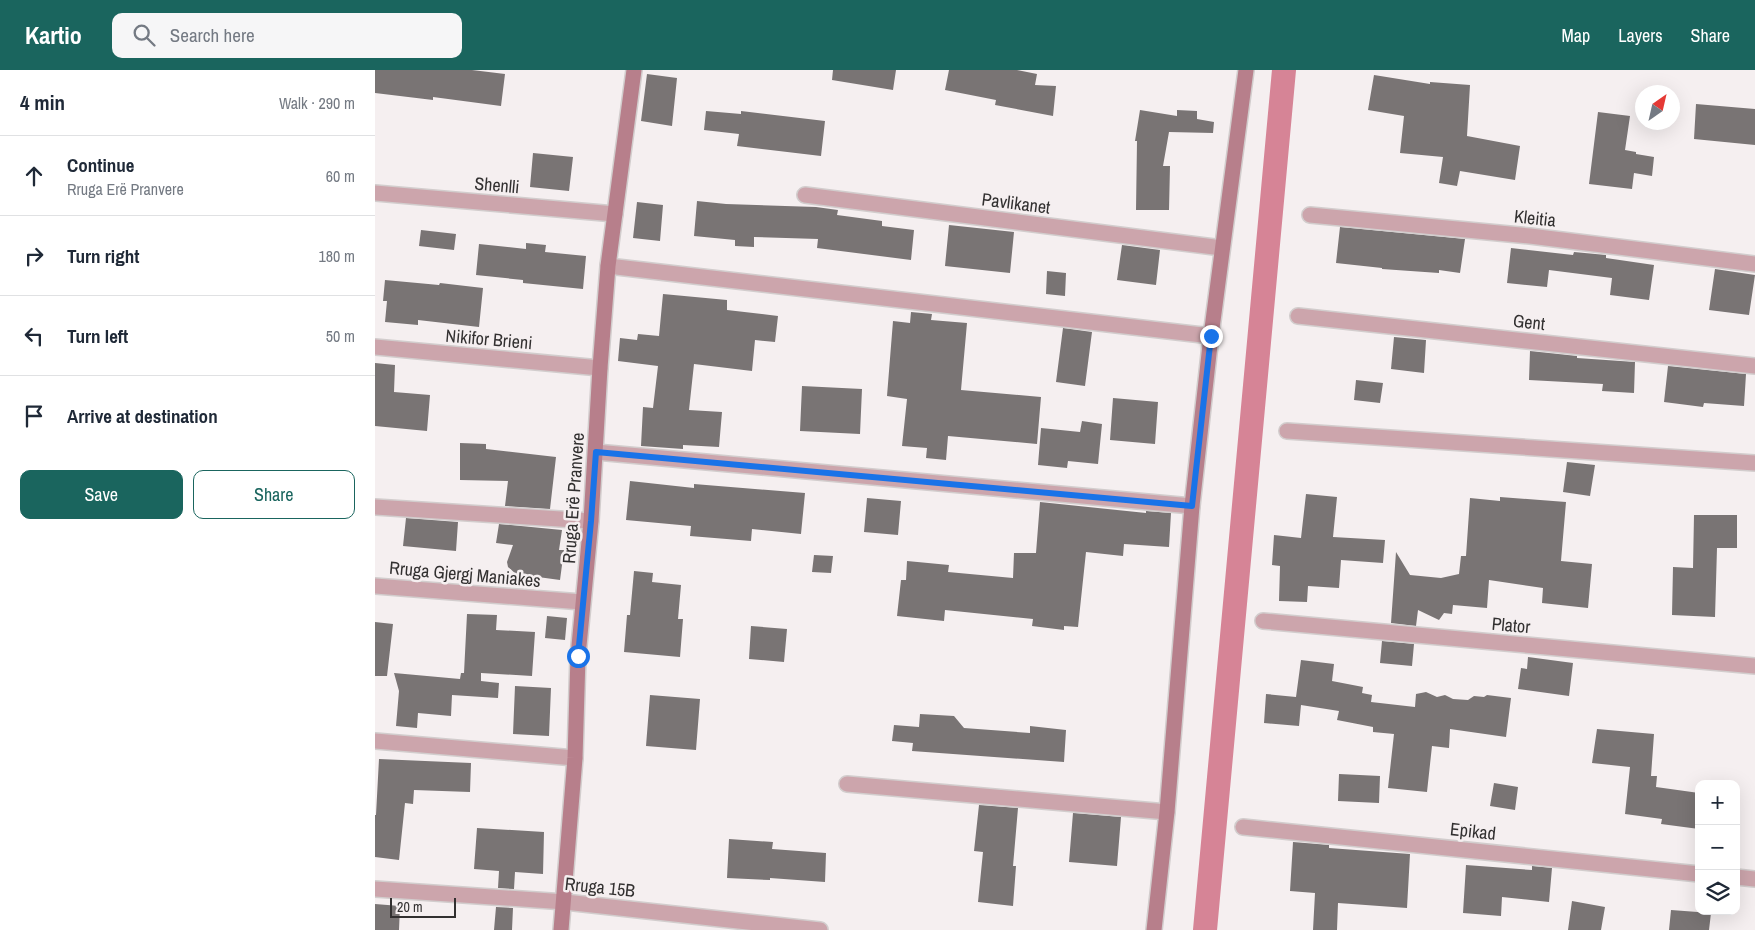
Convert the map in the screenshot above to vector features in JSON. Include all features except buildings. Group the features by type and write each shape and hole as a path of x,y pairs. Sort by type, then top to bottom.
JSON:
{"street":[{"name":"Rruga Erë Pranvere","path":"561,930 565,902 575,758 578,656 591,521 608,266 634,70"},
{"path":"1154,930 1167,812 1192,506 1211,336 1246,70"},
{"name":"Shenlli","path":"375,193 615,214"},
{"name":"Pavlikanet","path":"805,195 1222,248"},
{"name":"Kleitia","path":"1310,215 1530,236 1755,264"},
{"path":"608,266 1211,336"},
{"name":"Gent","path":"1298,316 1755,366"},
{"name":"Nikifor Brieni","path":"375,347 600,368"},
{"path":"1287,431 1755,463"},
{"path":"596,452 1192,506"},
{"path":"375,507 591,521"},
{"name":"Rruga Gjergj Maniakes","path":"375,586 582,602"},
{"name":"Plator","path":"1263,622 1755,666"},
{"path":"375,741 575,758"},
{"path":"847,784 1167,812"},
{"name":"Epikad","path":"1243,827 1695,874"},
{"path":"1740,877 1755,879"},
{"name":"Rruga 15B","path":"375,888 565,902 820,930"}],"waterway":[{"path":"1205,930 1284,70"}],"route":[{"path":"578,656 596,452 1192,506 1211,336"}]}
